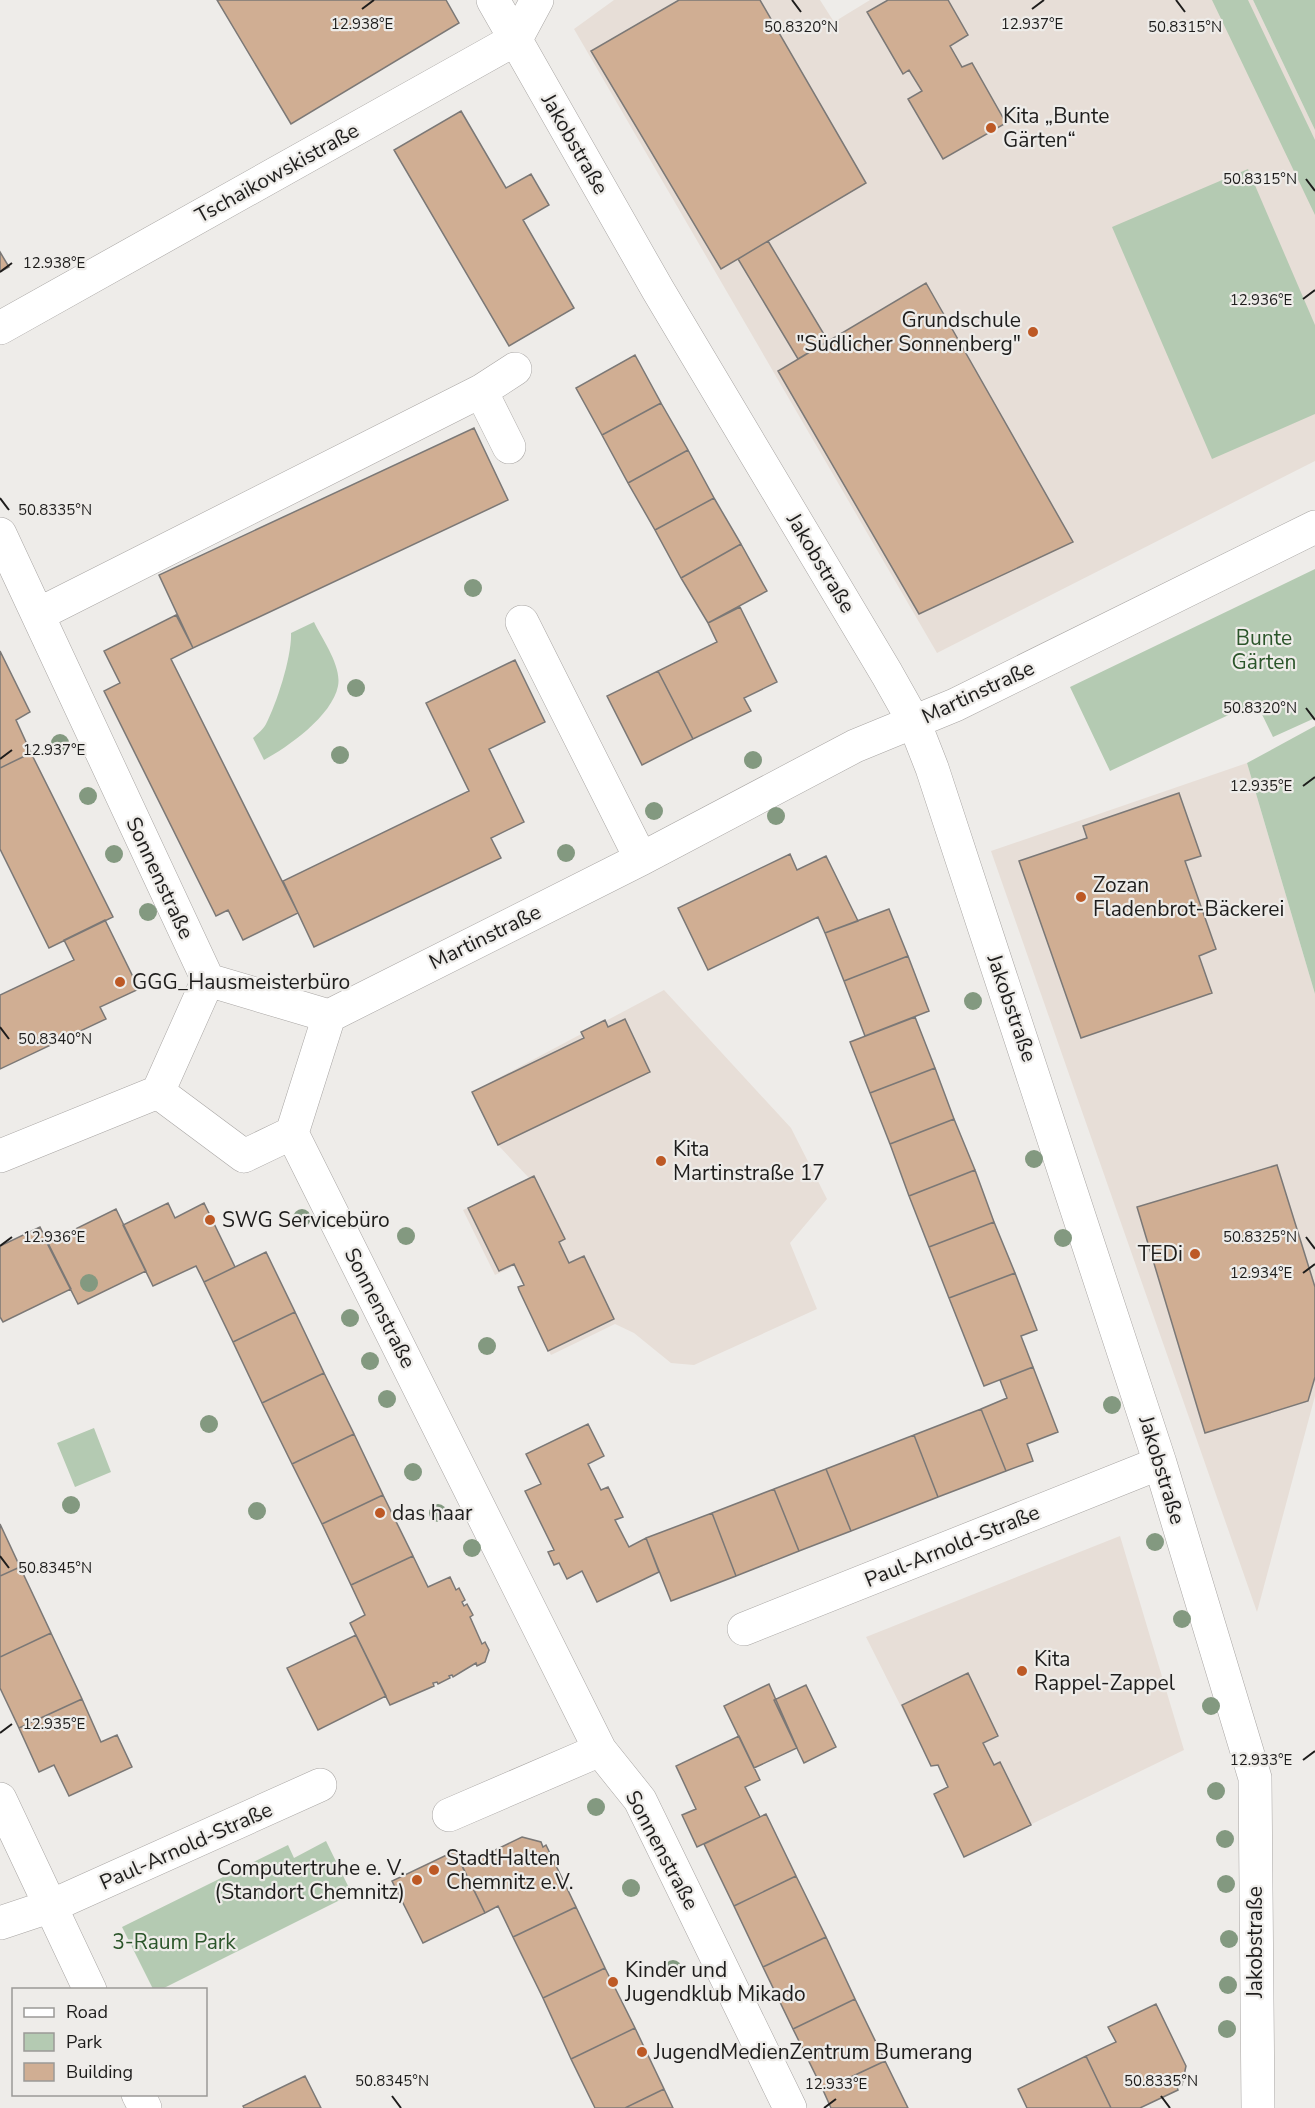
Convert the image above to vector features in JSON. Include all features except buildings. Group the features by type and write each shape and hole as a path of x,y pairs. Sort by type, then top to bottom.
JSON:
{"street":[{"name":"Jakobstraße","path":"493,0 658,290 914,722 932,768 1160,1463 1255,1778 1258,2108"},
{"path":"516,39 537,0"},
{"name":"Tschaikowskistraße","path":"0,328 516,39"},
{"path":"39,614 481,391 515,369"},
{"path":"481,391 509,447"},
{"name":"Martinstraße","path":"329,1016 641,859 855,746 955,705 1315,526"},
{"name":"Sonnenstraße","path":"0,534 207,980"},
{"path":"522,622 641,859"},
{"path":"0,1156 158,1092 207,980 329,1016 292,1133 244,1156 158,1092"},
{"name":"Sonnenstraße","path":"292,1133 600,1750 640,1800 790,2108"},
{"name":"Paul-Arnold-Straße","path":"744,1629 1160,1463"},
{"path":"449,1815 600,1750"},
{"name":"Paul-Arnold-Straße","path":"0,1923 51,1906 320,1785"},
{"path":"0,1799 90,1988"}],"shaded area":[{"name":"Grundschule \"Südlicher Sonnenberg\"","path":"614,0 820,0 834,22 870,0 1253,0 1315,130 1315,461 937,653 574,29"},
{"path":"1247,763 1315,994 1315,1396 1257,1612 991,851"},
{"name":"Kita Martinstraße 17","path":"664,990 791,1128 827,1199 790,1243 817,1309 694,1365 671,1363 634,1333 615,1324 551,1355 518,1288 523,1285 514,1266 495,1275 463,1210 529,1178 498,1145 472,1092"},
{"name":"Kita Rappel-Zappel","path":"1120,1536 1184,1750 964,1857 934,1794 948,1786 938,1766 931,1766 866,1637"}],"green space":[{"path":"1212,0 1248,0 1315,140 1315,215"},
{"path":"1253,0 1315,0 1315,130"},
{"path":"1248,169 1315,325 1315,414 1212,459 1112,227"},
{"name":"Bunte Gärten","path":"1315,569 1315,718 1273,737 1256,702 1110,771 1070,687"},
{"path":"314,622 337,670 338,686 327,708 308,729 264,760 253,738 265,726 275,704 286,666 291,633"},
{"path":"1315,726 1315,994 1247,763"},
{"path":"94,1428 111,1472 75,1487 57,1443"},
{"name":"3-Raum Park","path":"326,1841 352,1894 164,1988 152,1988 122,1927 288,1845 294,1858"}],"place":[{"name":"Kita „Bunte Gärten“","path":"991,128"},
{"name":"Grundschule \"Südlicher Sonnenberg\"","path":"1033,332"},
{"name":"Zozan Fladenbrot-Bäckerei","path":"1081,897"},
{"name":"GGG_Hausmeisterbüro","path":"120,982"},
{"name":"Kita Martinstraße 17","path":"661,1161"},
{"name":"SWG Servicebüro","path":"210,1220"},
{"name":"TEDi","path":"1195,1254"},
{"name":"das haar","path":"380,1513"},
{"name":"Kita Rappel-Zappel","path":"1022,1671"},
{"name":"StadtHalten Chemnitz e.V.","path":"434,1870"},
{"name":"Computertruhe e. V. (Standort Chemnitz)","path":"417,1880"},
{"name":"Kinder und Jugendklub Mikado","path":"613,1982"},
{"name":"JugendMedienZentrum Bumerang","path":"642,2052"}]}
